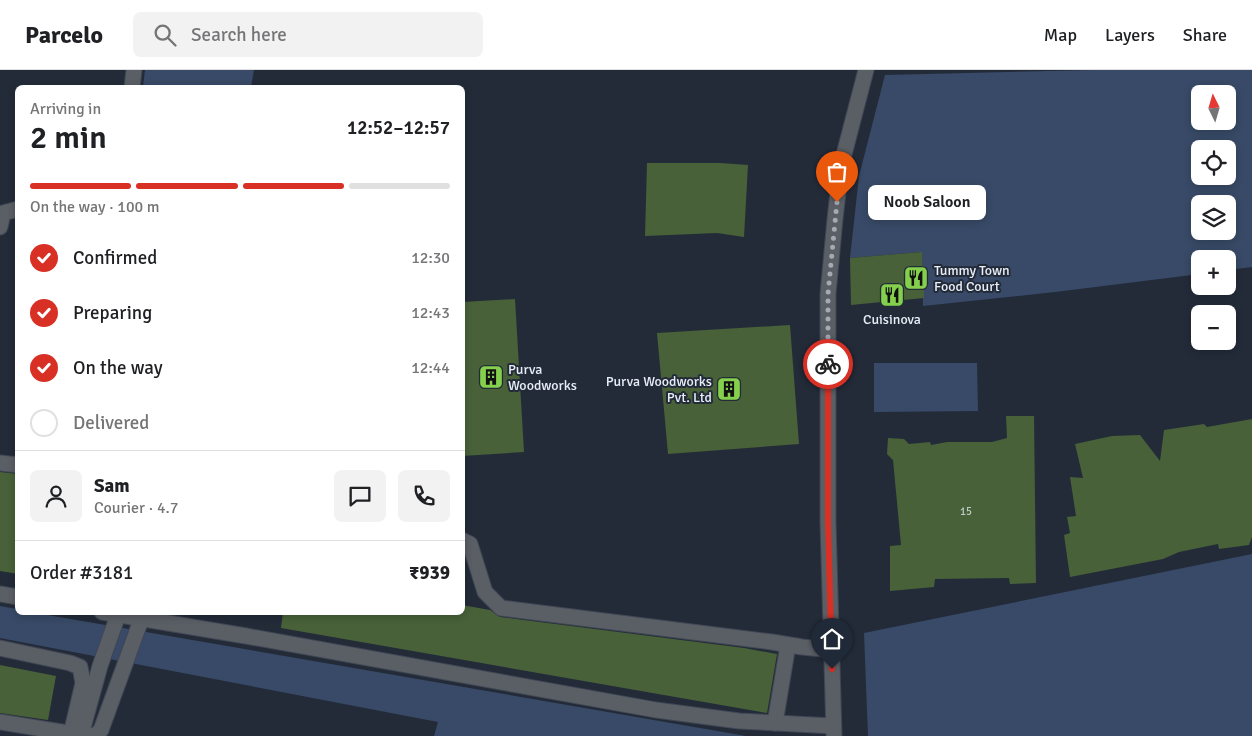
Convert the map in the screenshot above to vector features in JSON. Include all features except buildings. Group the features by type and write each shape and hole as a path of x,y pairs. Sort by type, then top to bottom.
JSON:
{"street":[{"path":"132,85 134,70"},
{"path":"83,735 100,666 118,615 246,636 656,710 834,731 828,512 828,294 834,219 841,166 866,70"},
{"path":"0,227 3,213 15,210"},
{"path":"0,463 15,465"},
{"path":"465,542 470,544 485,592 501,608 832,650"},
{"path":"0,594 15,596"},
{"path":"0,722 83,735 97,734 102,730 141,620"},
{"path":"775,723 788,645"},
{"path":"0,648 70,663 80,667 83,683 83,735"}],"shaded area":[{"path":"145,70 254,70 251,85 143,85"},
{"path":"1092,70 1252,70 1252,267 1236,269 1236,250 1191,250 1191,275 923,306 922,252 850,258 859,176 885,75"},
{"path":"874,363 977,363 978,411 874,412"},
{"path":"1252,554 1252,736 868,736 864,633"},
{"path":"0,606 15,609 15,615 48,615 746,736 434,736 438,722 0,638"}],"way so far":[{"path":"828,364 828,294 837,202"}],"place":[{"name":"Noob Saloon","path":"837,202"},
{"name":"Tummy Town Food Court","path":"916,278"},
{"name":"Cuisinova","path":"892,295"},
{"name":"Purva Woodworks","path":"491,377"},
{"name":"Purva Woodworks Pvt. Ltd","path":"729,389"}],"route":[{"path":"828,364 828,522 832,669"}]}
